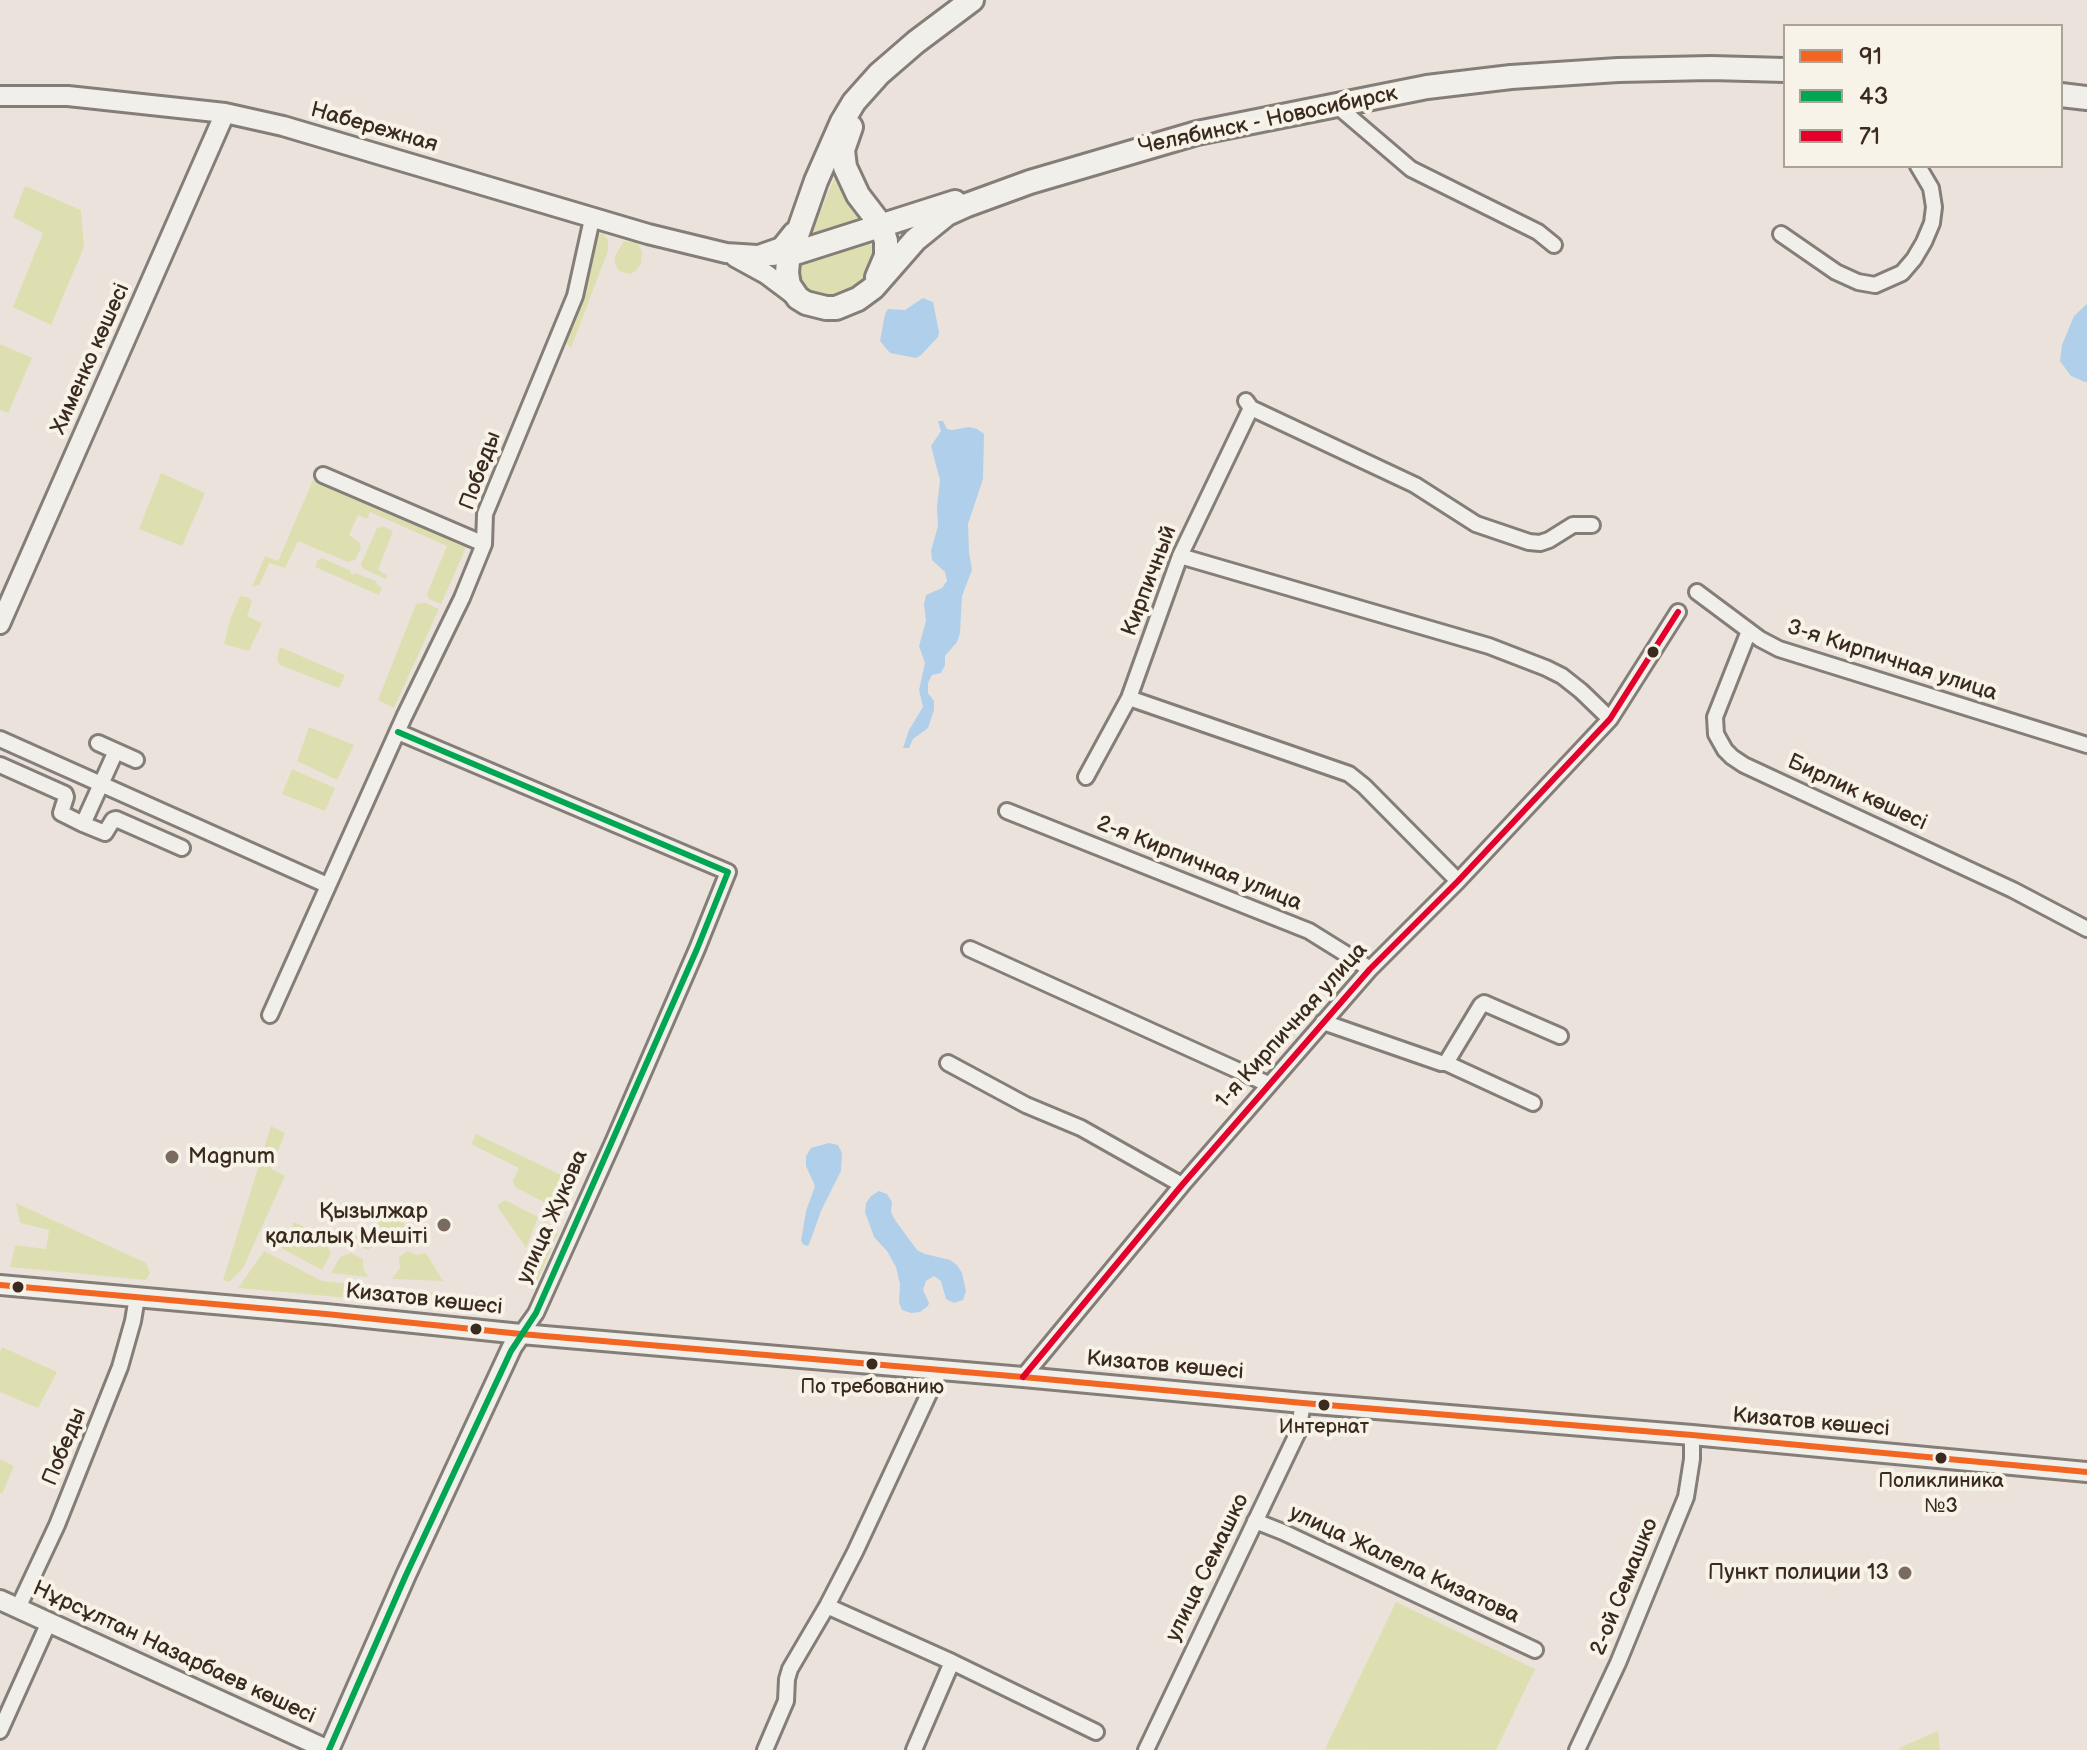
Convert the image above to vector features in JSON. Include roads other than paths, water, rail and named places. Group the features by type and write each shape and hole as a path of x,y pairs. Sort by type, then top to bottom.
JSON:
{"highway":[{"path":"798,298 788,281 789,255 836,133 854,102 879,74 916,42 972,0"},
{"path":"867,293 886,256 886,241 881,225 858,195 845,167 843,150 853,121 886,81 984,0"},
{"name":"Челябинск - Новосибирск","path":"798,298 815,306 836,308 851,303 867,293 915,240 947,214 1030,182 1197,133 1427,87 1511,77 1618,70 1783,70"},
{"path":"2063,95 2087,98"},
{"path":"789,255 1030,182"},
{"path":"762,256 785,247 800,222"},
{"path":"848,236 863,234 873,237 882,245 886,256"}],"main road":[{"name":"Набережная","path":"0,96 68,96 225,113 283,126 592,219 726,253 789,255"},
{"name":"Хименко көшесі","path":"0,624 225,113"},
{"name":"Набережная","path":"726,253 766,274 798,298"},
{"name":"Кизатов көшесі","path":"0,1285 2087,1472"},
{"name":"улица Жукова","path":"328,1750 406,1575 512,1347 521,1334"},
{"name":"Нұрсұлтан Назарбаев көшесі","path":"0,1600 328,1750"}],"street":[{"path":"1336,105 1411,169 1538,232 1554,245"},
{"path":"1781,234 1836,272 1858,282 1875,285 1902,273 1914,259 1932,223 1934,207 1931,188 1919,168"},
{"name":"Победы","path":"270,1015 484,544 485,514 575,296 592,219"},
{"name":"Кирпичный","path":"1086,777 1129,698 1180,556 1248,405 1415,485 1476,524 1540,543 1573,525 1592,525"},
{"path":"323,475 484,544"},
{"path":"1180,556 1489,646 1562,676 1610,719"},
{"name":"3-я Кирпичная улица","path":"1697,592 1779,649 2087,745"},
{"name":"1-я Кирпичная улица","path":"1023,1377 1182,1185 1370,969 1458,881 1610,719 1678,612"},
{"name":"Бирлик көшесі","path":"1749,631 1715,717 1716,734 1732,757 2013,890 2087,929"},
{"path":"1129,698 1349,774 1458,881"},
{"name":"улица Жукова","path":"398,732 728,872 618,1130 536,1313 521,1334"},
{"path":"98,743 136,760"},
{"path":"1,744 327,885"},
{"path":"83,824 116,751"},
{"path":"0,765 65,794 61,813 83,824 105,833 116,819 182,848"},
{"name":"2-я Кирпичная улица","path":"1007,811 1309,931 1370,969"},
{"path":"970,949 1268,1084"},
{"path":"1446,1063 1484,1003 1560,1036"},
{"path":"1323,1022 1446,1063 1533,1103"},
{"path":"948,1063 1026,1105 1081,1128 1182,1185"},
{"name":"Победы","path":"18,1608 57,1525 120,1367 137,1297"},
{"path":"765,1750 786,1701 790,1669 855,1552 940,1370"},
{"name":"улица Семашко","path":"1146,1750 1298,1432 1303,1403"},
{"name":"2-ой Семашко","path":"1577,1750 1618,1663 1686,1497 1692,1435"},
{"name":"улица Жалела Кизатова","path":"1255,1521 1535,1650"},
{"path":"827,1606 1096,1732"},
{"path":"0,1731 49,1622"},
{"path":"914,1750 952,1662"}],"water":[{"path":"923,298 933,302 938,337 916,358 890,353 880,341 888,309 905,310"},
{"path":"2087,304 2085,382 2071,376 2060,361 2062,345 2074,316"},
{"path":"938,421 943,421 947,429 969,427 984,434 983,479 968,524 972,570 962,596 960,633 957,642 945,656 941,673 932,675 928,683 934,710 928,728 913,739 909,748 903,748 909,730 923,707 919,690 925,663 919,646 926,621 926,595 942,588 947,581 945,572 932,560 931,551 938,526 940,480 931,446 941,431"},
{"path":"829,1143 838,1145 842,1153 841,1171 808,1246 801,1241 806,1211 815,1186 806,1166 806,1156 811,1148"},
{"path":"879,1191 887,1194 892,1202 891,1212 895,1220 917,1250 957,1265 966,1291 963,1300 954,1303 946,1299 941,1281 934,1276 926,1281 923,1290 928,1306 920,1312 902,1310 896,1267 874,1237 865,1212 866,1203"}],"place":[{"name":"Magnum","path":"172,1157"},
{"name":"Қызылжар қалалық Мешіті","path":"444,1225"},
{"name":"По требованию","path":"872,1364"},
{"name":"Интернат","path":"1324,1405"},
{"name":"Поликлиника №3","path":"1941,1458"},
{"name":"Пункт полиции 13","path":"1905,1573"}]}
